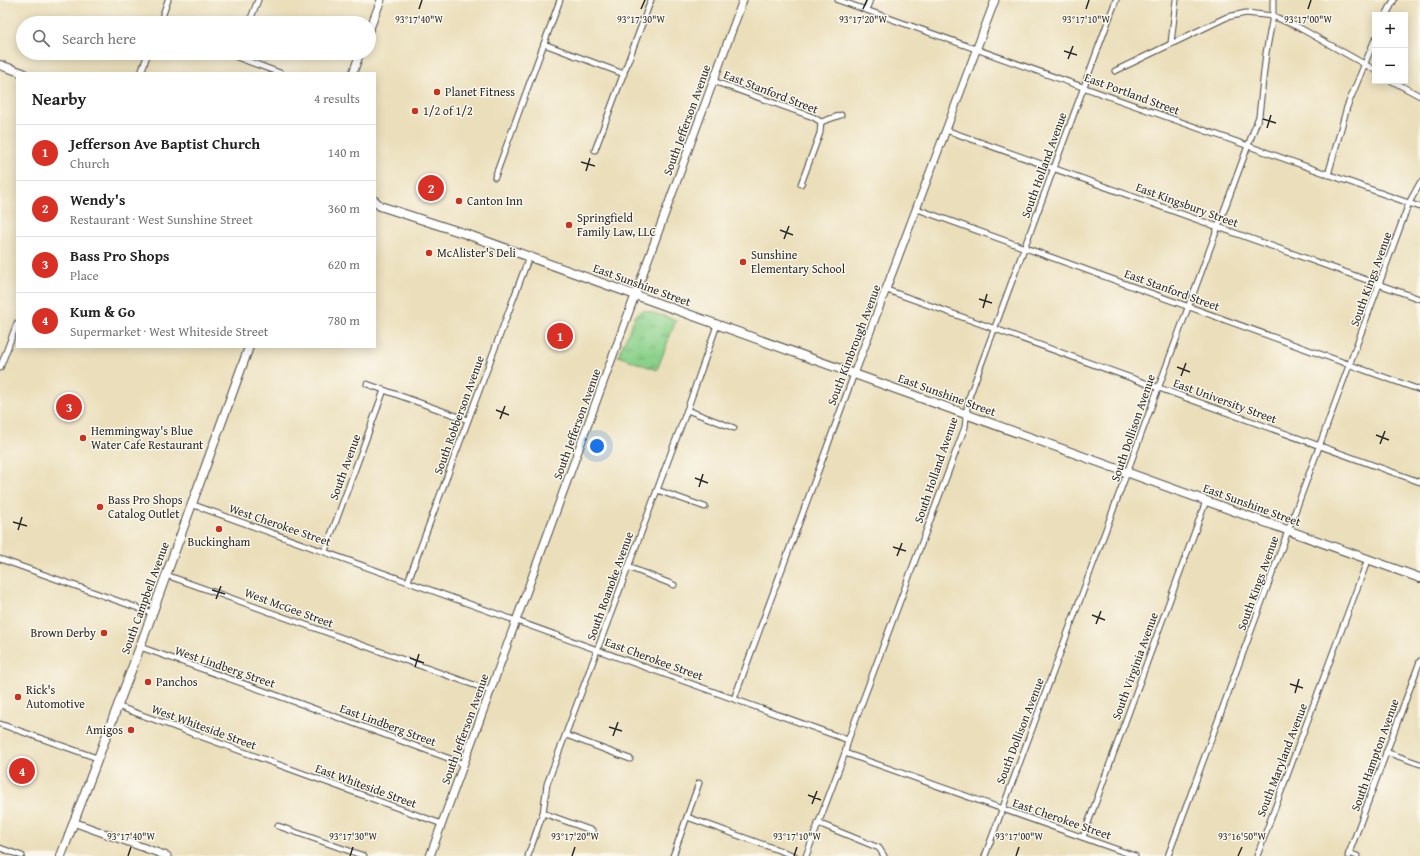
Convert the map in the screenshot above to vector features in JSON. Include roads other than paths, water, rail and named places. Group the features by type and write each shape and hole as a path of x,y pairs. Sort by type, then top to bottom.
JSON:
{"main road":[{"path":"375,16 381,0"},
{"name":"South Jefferson Avenue","path":"430,856 593,415 634,295 743,0"},
{"name":"South Kimbrough Avenue","path":"854,374 917,210 994,0"},
{"path":"353,72 358,60"},
{"path":"0,65 20,72"},
{"name":"East Sunshine Street","path":"377,205 466,234 1420,578"},
{"name":"South Campbell Avenue","path":"61,856 140,648 249,348"},
{"path":"73,822 167,856"}],"street":[{"path":"162,16 168,0"},
{"path":"252,16 258,0"},
{"path":"495,177 560,0"},
{"path":"595,150 651,0"},
{"name":"East Portland Street","path":"838,0 1420,207"},
{"path":"866,10 870,0"},
{"name":"South Holland Avenue","path":"806,856 965,427 968,400 1116,0"},
{"path":"1171,43 1176,0"},
{"name":"South Dollison Avenue","path":"985,856 1246,146 1259,116 1266,53 1273,16 1273,0"},
{"path":"1388,12 1394,0"},
{"path":"1115,71 1227,17 1246,13 1273,16 1298,27 1372,68"},
{"path":"544,44 624,74"},
{"path":"1328,175 1347,107 1372,46"},
{"path":"140,72 145,60"},
{"path":"250,60 278,72"},
{"name":"East Stanford Street","path":"713,81 814,117 821,122"},
{"path":"1398,84 1420,96"},
{"path":"801,184 820,133 821,122 841,115"},
{"name":"East Kingsbury Street","path":"946,130 1420,299"},
{"name":"South Kings Avenue","path":"1168,856 1409,203 1420,183"},
{"name":"East Stanford Street","path":"917,210 1420,390"},
{"name":"South Robberson Avenue","path":"408,581 529,257"},
{"name":"East University Street","path":"887,290 1420,482"},
{"name":"South Roanoke Avenue","path":"528,856 543,813 547,784 687,410 717,325"},
{"path":"0,368 16,326"},
{"name":"South Kimbrough Avenue","path":"734,698 854,374"},
{"path":"367,384 468,420"},
{"name":"South Avenue","path":"325,551 384,390"},
{"path":"687,410 734,428"},
{"path":"657,490 705,507"},
{"name":"South Virginia Avenue","path":"1083,837 1206,501"},
{"name":"West Cherokee Street","path":"191,504 363,565"},
{"path":"0,559 152,613"},
{"name":"South Maryland Avenue","path":"1257,856 1368,559"},
{"name":"East Cherokee Street","path":"363,565 848,740"},
{"path":"628,567 674,585"},
{"name":"West McGee Street","path":"166,575 491,691"},
{"name":"West Lindberg Street","path":"140,648 304,705"},
{"name":"South Hampton Avenue","path":"1348,855 1420,661"},
{"name":"East Lindberg Street","path":"304,705 464,764"},
{"name":"West Whiteside Street","path":"117,706 283,767"},
{"path":"0,724 97,758"},
{"path":"566,735 630,759"},
{"path":"1386,752 1420,764"},
{"name":"East Cherokee Street","path":"845,753 1135,856"},
{"name":"East Whiteside Street","path":"283,767 442,824"},
{"path":"673,856 699,783"},
{"path":"543,813 593,831"},
{"path":"687,818 795,856"},
{"path":"818,823 879,848 884,856"},
{"path":"278,826 364,856"},
{"path":"0,848 22,856"},
{"path":"1348,855 1357,856"}],"place":[{"name":"Planet Fitness","path":"437,92"},
{"name":"1/2 of 1/2","path":"415,111"},
{"name":"Wendy's","path":"431,188"},
{"name":"Canton Inn","path":"459,201"},
{"name":"Springfield Family Law, LLC","path":"569,225"},
{"name":"McAlister's Deli","path":"429,253"},
{"name":"Sunshine Elementary School","path":"743,262"},
{"name":"Jefferson Ave Baptist Church","path":"560,336"},
{"name":"Bass Pro Shops","path":"69,407"},
{"name":"Hemmingway's Blue Water Cafe Restaurant","path":"83,438"},
{"name":"Bass Pro Shops Catalog Outlet","path":"100,507"},
{"name":"Buckingham","path":"219,529"},
{"name":"Brown Derby","path":"104,633"},
{"name":"Panchos","path":"148,682"},
{"name":"Rick's Automotive","path":"18,697"},
{"name":"Amigos","path":"131,730"},
{"name":"Kum & Go","path":"22,771"}]}
